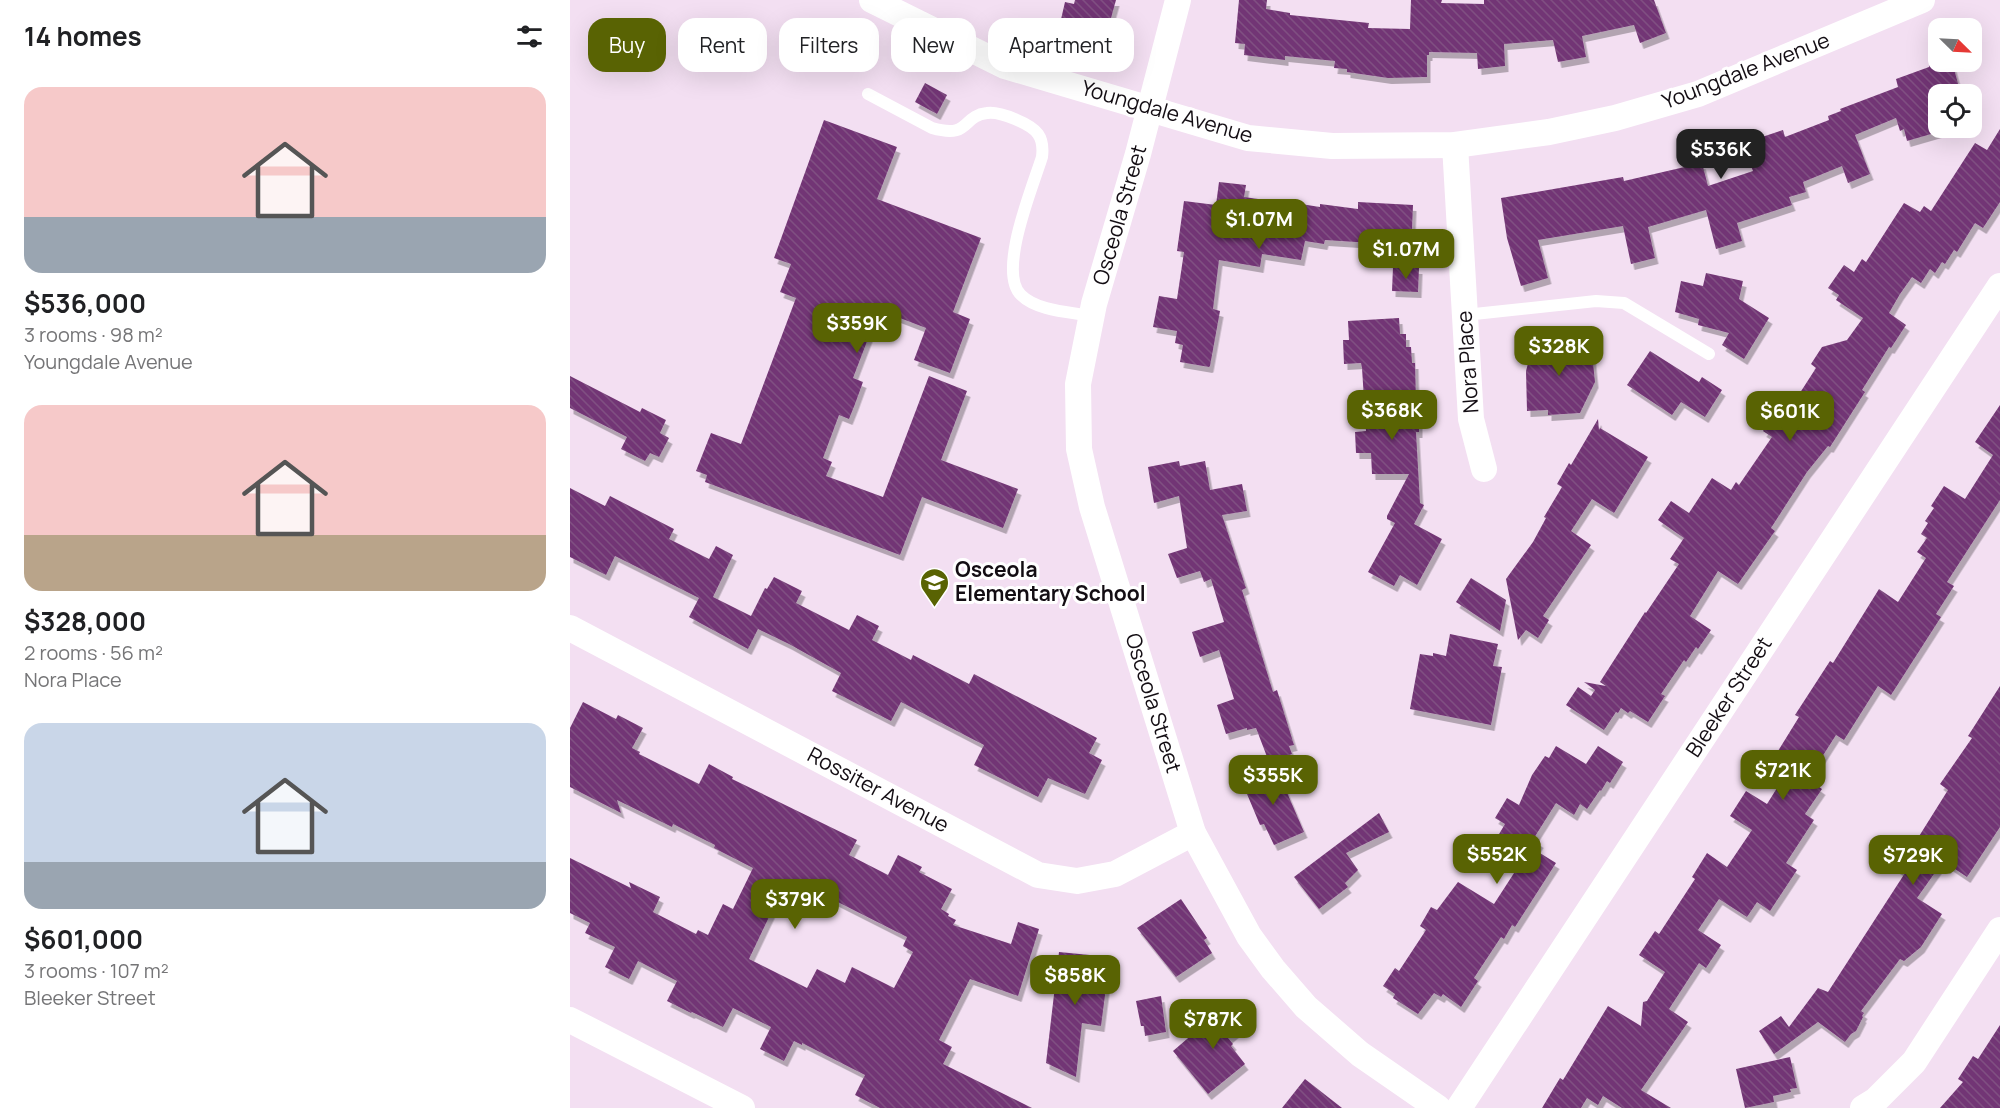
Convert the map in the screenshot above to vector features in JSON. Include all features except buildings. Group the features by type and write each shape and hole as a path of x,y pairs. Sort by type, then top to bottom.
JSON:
{"street":[{"name":"Youngdale Avenue","path":"872,0 1005,66 1248,138 1332,146 1455,145 1549,132 1616,118 1698,94 1922,0"},
{"name":"Osceola Street","path":"1178,0 1091,316 1078,384 1079,449 1092,507 1193,833 1249,936 1273,969 1306,1007 1360,1054 1438,1108"},
{"name":"Nora Place","path":"1455,145 1471,419 1484,469"},
{"name":"Bleeker Street","path":"1459,1108 2000,286"},
{"name":"Rossiter Avenue","path":"570,628 1038,875 1077,880 1115,874 1193,833"},
{"path":"1863,1108 1876,1100 1914,1062 2000,930"},
{"path":"570,1020 742,1108"}],"lane":[{"path":"868,94 944,132 956,132 977,116 988,113 1001,114 1035,130 1043,146 1042,157 1016,242 1012,278 1015,288 1022,296 1045,307 1091,316"},
{"path":"1465,315 1596,301 1624,303 1709,354"}],"place":[{"name":"Osceola Elementary School","path":"934,608"}]}
